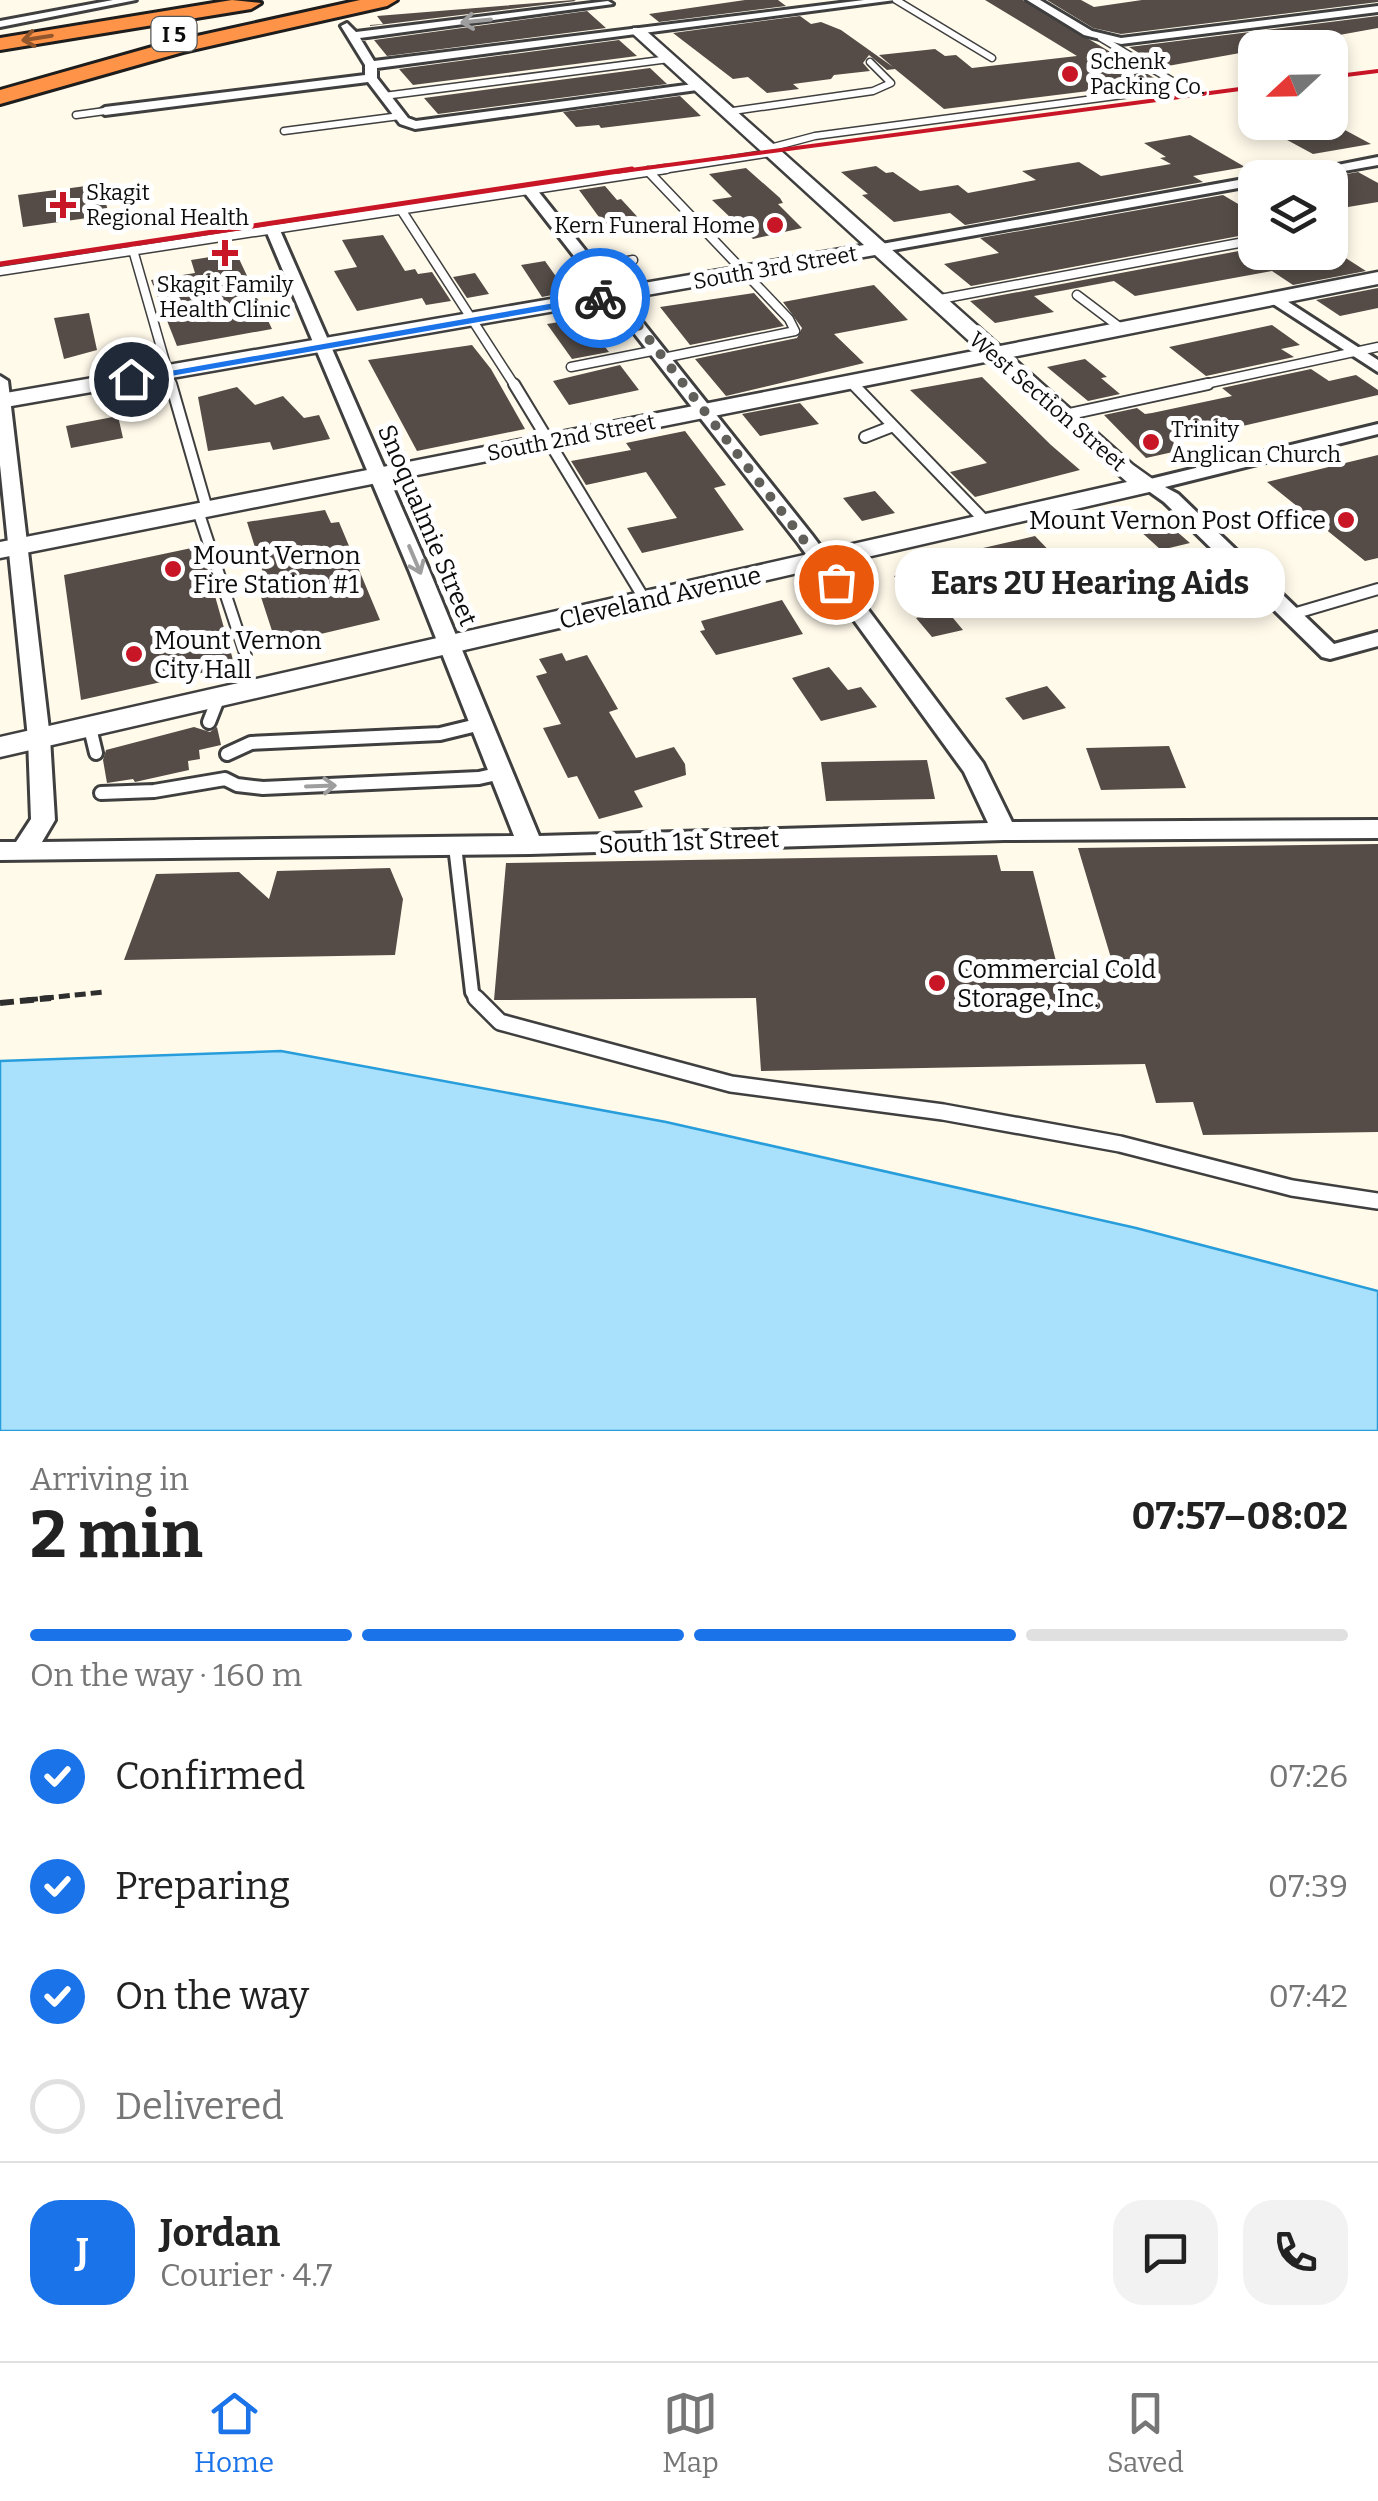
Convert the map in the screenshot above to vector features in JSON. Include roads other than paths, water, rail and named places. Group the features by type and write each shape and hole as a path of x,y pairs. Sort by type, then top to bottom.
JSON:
{"highway":[{"path":"0,44 272,0"},
{"name":"I 5","path":"0,66 314,0"},
{"name":"I 5","path":"0,75 253,17 349,0"},
{"path":"0,97 178,47 388,0"}],"street":[{"path":"0,24 131,0"},
{"path":"105,111 371,72 633,27 893,0"},
{"path":"1032,0 1101,38 1142,41 1378,8"},
{"path":"610,6 350,31 384,96 400,116 414,125 697,86"},
{"name":"West Section Street","path":"633,27 1124,470 1171,498 1330,652 1378,639"},
{"path":"1348,166 1378,161"},
{"name":"South 3rd Street","path":"1,395 166,373 1238,185"},
{"path":"529,189 819,560 975,769 1004,831"},
{"name":"Snoqualmie Street","path":"272,228 530,845"},
{"name":"South 2nd Street","path":"9,548 1378,278"},
{"path":"1276,299 1378,367"},
{"path":"1,395 9,548 39,738 43,820 12,851"},
{"name":"Cleveland Avenue","path":"0,747 39,738 93,740 449,646 1378,429"},
{"name":"South 1st Street","path":"12,851 530,845 1004,831 1378,829"}],"lane":[{"path":"893,0 992,58"},
{"path":"0,270 648,171 769,151 815,136 1161,90 1174,82 1101,38"},
{"path":"384,96 669,59"},
{"path":"726,112 889,86 891,83 870,62"},
{"path":"76,114 105,111"},
{"path":"284,131 400,116"},
{"path":"571,367 795,331 789,318 648,171"},
{"path":"400,208 552,442 646,600"},
{"path":"934,300 1238,243"},
{"path":"132,250 246,656"},
{"path":"592,268 633,260"},
{"path":"1078,295 1122,329"},
{"path":"1065,415 1378,348"},
{"path":"851,382 986,522"},
{"path":"865,437 893,426"},
{"path":"1293,614 1378,589"},
{"path":"225,779 222,752 251,743 440,734 480,724"},
{"path":"101,793 154,791 225,779 237,785 263,788 479,778 501,773"},
{"path":"454,846 472,992 483,1009 500,1022 731,1084 1022,1126 1211,1164 1292,1188 1378,1201"}],"water":[{"path":"281,1051 666,1122 1136,1228 1378,1291 1378,1431 0,1431 0,1061"}],"railway":[{"path":"1348,75 1378,71"},
{"path":"616,172 1238,89"},
{"path":"0,264 632,169"}],"place":[{"name":"Schenk Packing Co.","path":"1070,74"},
{"name":"Skagit Regional Health","path":"63,205"},
{"name":"Kern Funeral Home","path":"775,225"},
{"name":"Skagit Family Health Clinic","path":"225,253"},
{"name":"Trinity Anglican Church","path":"1151,442"},
{"name":"Mount Vernon Post Office","path":"1346,520"},
{"name":"Mount Vernon Fire Station #1","path":"173,569"},
{"name":"Ears 2U Hearing Aids","path":"836,582"},
{"name":"Mount Vernon City Hall","path":"134,654"},
{"name":"Commercial Cold Storage, Inc.","path":"937,983"}]}
